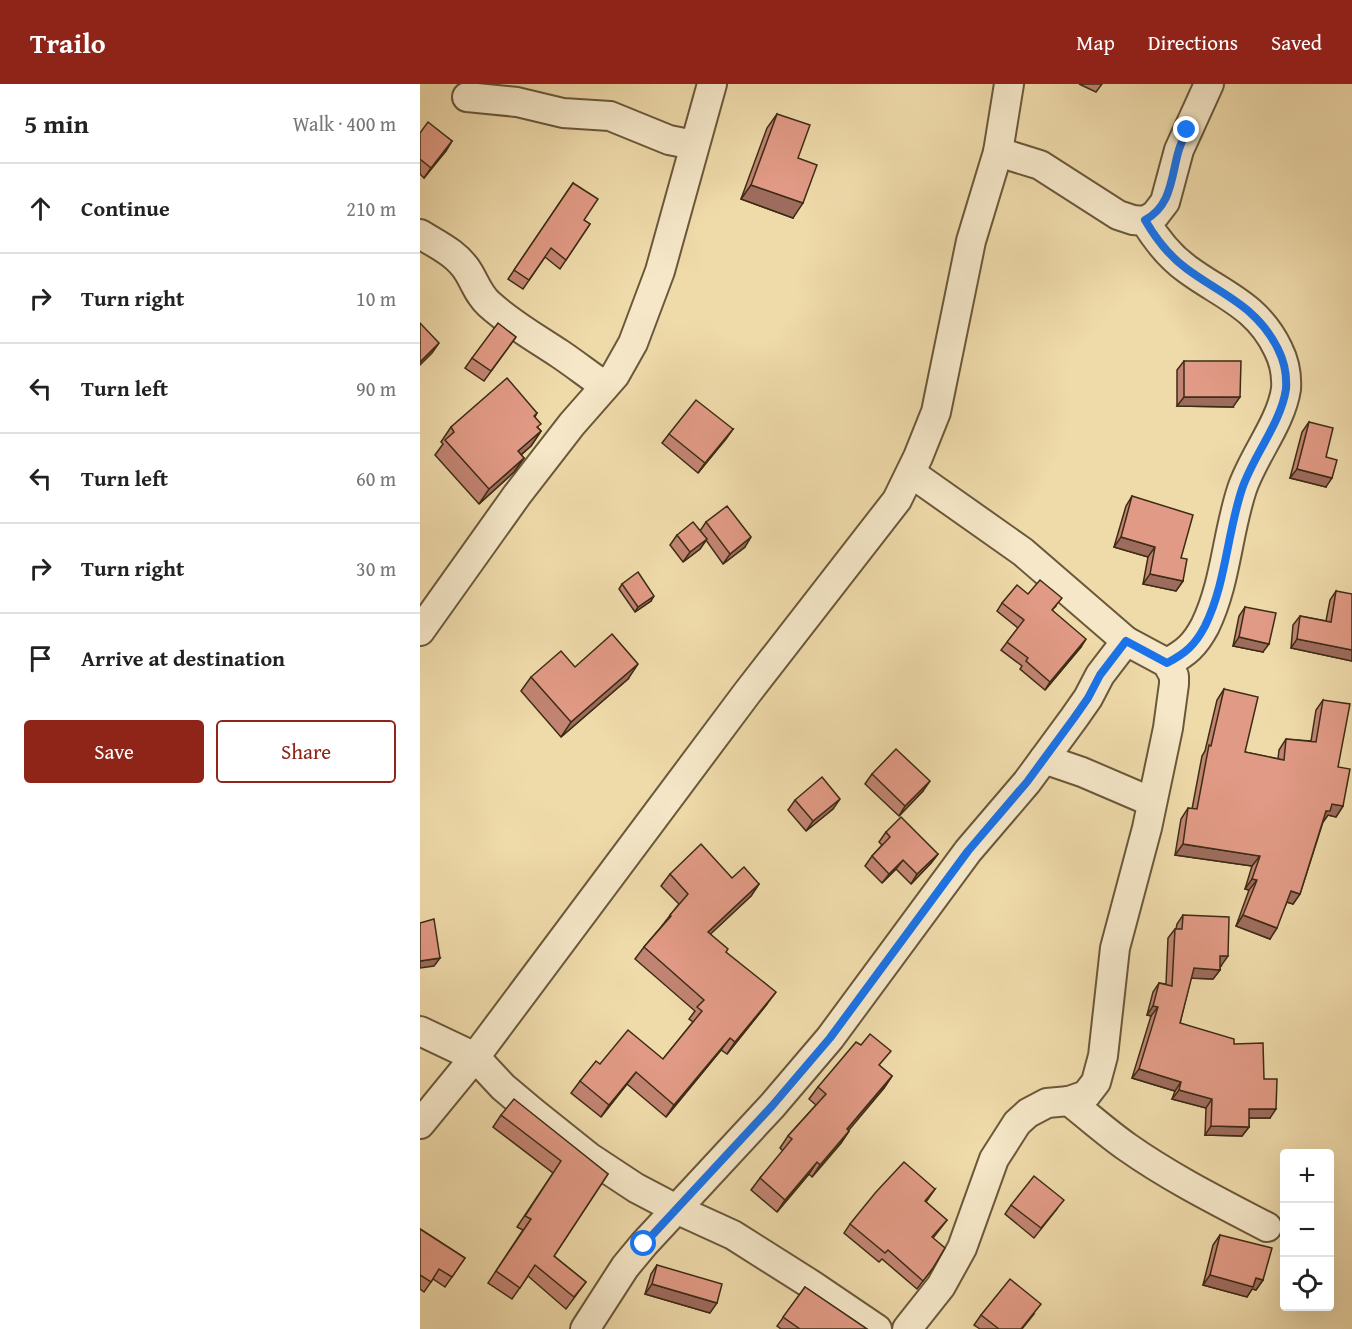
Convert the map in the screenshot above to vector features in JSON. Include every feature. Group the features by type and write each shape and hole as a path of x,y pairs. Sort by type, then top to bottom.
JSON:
{"street":[{"path":"420,631 517,495 615,375 633,343 656,281 712,84"},
{"path":"420,1124 475,1057 747,693 897,500 911,473 936,412 971,242 998,152 1009,84"},
{"path":"998,152 1040,165 1118,215 1133,220 1145,220 1155,215 1165,202 1179,150 1209,84"},
{"path":"467,97 517,102 562,113 610,116 669,140 694,145"},
{"path":"1145,220 1154,236 1186,268 1225,292 1256,317 1271,336 1285,366 1286,388 1242,489 1213,608 1204,628 1189,651 1167,663"},
{"path":"420,234 458,259 487,303 505,318 605,386"},
{"path":"907,1329 941,1286 962,1248 994,1159 1017,1123 1028,1113 1047,1103 1069,1101 1086,1095 1096,1082 1103,1056 1115,948 1136,874 1168,728 1174,684 1174,676 1167,663 1126,641 1023,552 911,473"},
{"path":"585,1329 625,1267 772,1106 830,1038 968,851 1044,759 1088,698 1113,656 1126,641"},
{"path":"1044,759 1082,772 1152,802"},
{"path":"420,1031 475,1057 502,1087 589,1157 636,1188 733,1235 877,1329"},
{"path":"1069,1101 1126,1146 1153,1164 1208,1197 1267,1227"}],"building":[{"path":"777,114 810,125 798,158 817,165 803,203 751,185"},
{"path":"428,122 452,141 431,168 420,159 420,133"},
{"path":"573,183 598,199 584,220 590,224 566,260 551,248 529,280 514,270"},
{"path":"420,323 439,343 420,362"},
{"path":"498,323 516,337 491,371 472,358"},
{"path":"1184,361 1241,361 1240,397 1184,397"},
{"path":"507,378 537,413 534,416 541,424 537,427 541,431 518,451 524,458 489,489 445,440 454,432 451,427"},
{"path":"696,400 733,429 705,463 669,434"},
{"path":"1309,422 1333,428 1326,457 1337,460 1332,478 1297,469"},
{"path":"1132,496 1193,515 1181,558 1187,559 1183,581 1150,574 1155,547 1121,537"},
{"path":"727,506 751,537 730,554 706,522"},
{"path":"693,522 707,539 690,552 677,535"},
{"path":"638,572 654,596 638,607 622,584"},
{"path":"1040,580 1062,598 1052,610 1086,639 1050,682 1026,661 1028,658 1007,642 1024,620 1002,603 1017,585 1028,594"},
{"path":"1336,591 1352,594 1352,650 1297,639 1300,616 1331,622"},
{"path":"1245,607 1276,613 1269,644 1239,637"},
{"path":"612,634 638,664 571,722 531,677 561,651 575,667"},
{"path":"1224,689 1258,697 1245,752 1284,760 1286,739 1316,742 1323,700 1350,704 1338,767 1350,769 1343,806 1332,804 1330,811 1326,811 1300,894 1291,891 1277,928 1243,915 1257,880 1252,879 1260,856 1183,844 1188,808 1197,809 1209,745 1211,746"},
{"path":"896,749 930,781 905,806 872,774"},
{"path":"822,777 840,799 813,821 795,800"},
{"path":"901,817 938,854 917,874 903,860 889,874 872,856 890,837 886,832"},
{"path":"701,844 732,878 744,867 759,884 708,932 728,949 726,952 776,992 735,1042 730,1038 674,1105 636,1072 609,1105 580,1081 596,1061 600,1064 628,1030 663,1059 702,1011 697,1007 704,1000 644,947 688,894 670,874"},
{"path":"1183,915 1229,917 1228,956 1220,956 1220,970 1194,968 1180,1023 1234,1039 1234,1044 1263,1043 1264,1079 1277,1079 1276,1109 1249,1109 1249,1127 1211,1126 1212,1099 1179,1090 1181,1082 1139,1069 1158,1007 1153,1006 1159,983 1172,986 1175,929 1182,929"},
{"path":"434,919 440,958 420,961 420,923"},
{"path":"870,1034 891,1051 879,1065 892,1076 820,1165 817,1162 785,1200 760,1178 792,1139 788,1136 826,1094 818,1087 856,1042 861,1045"},
{"path":"514,1099 608,1174 554,1256 586,1282 574,1297 535,1265 520,1288 496,1271 531,1219 525,1216 561,1161 501,1115"},
{"path":"904,1162 935,1189 925,1201 947,1220 932,1237 945,1248 923,1281 888,1250 885,1253 850,1224"},
{"path":"1034,1176 1064,1200 1041,1228 1011,1205"},
{"path":"420,1229 465,1258 452,1277 439,1269 431,1282 420,1275"},
{"path":"1220,1235 1272,1248 1263,1280 1256,1278 1253,1287 1210,1275"},
{"path":"657,1265 722,1284 717,1303 652,1284"},
{"path":"1010,1279 1041,1304 1021,1329 999,1329 981,1315"},
{"path":"805,1287 867,1329 800,1329 783,1317"}],"route":[{"path":"644,1244 772,1106 830,1038 968,851 1027,782 1088,698 1113,656 1126,641 1167,663 1189,651 1204,628 1213,608 1242,489 1279,410 1286,388 1285,366 1271,336 1256,317 1225,292 1186,268 1154,236 1145,220 1155,215 1165,202 1179,150 1187,130"}]}
